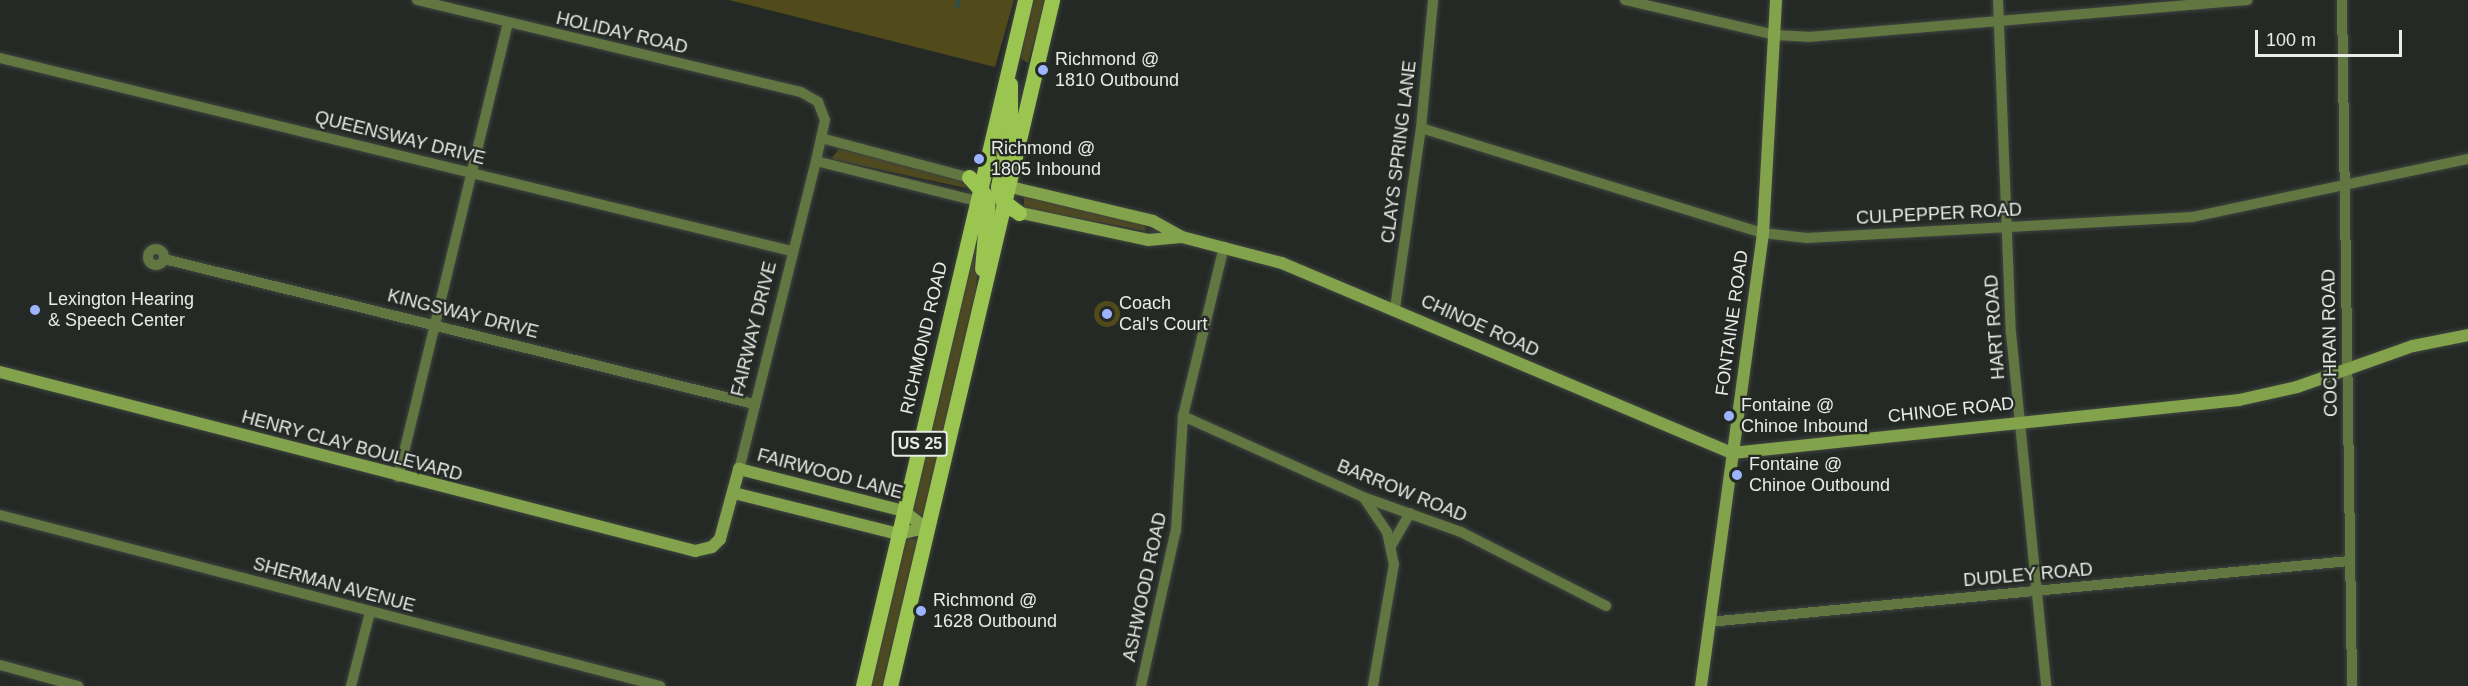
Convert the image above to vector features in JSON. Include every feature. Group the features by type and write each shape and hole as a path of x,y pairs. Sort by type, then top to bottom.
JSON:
{"main road":[{"path":"1019,213 993,204 977,181 1010,66 1025,0"},
{"path":"993,204 1003,185 1052,0"},
{"path":"1003,185 1012,111 1010,66"},
{"name":"US 25","path":"890,686 982,297 993,204"},
{"name":"RICHMOND ROAD","path":"863,686 904,511 993,204"}],"street":[{"name":"HOLIDAY ROAD","path":"417,0 508,24 801,92 818,101"},
{"name":"CLAYS SPRING LANE","path":"1395,308 1421,128 1433,0"},
{"path":"1625,0 1775,35 1998,21 2247,0"},
{"name":"FONTAINE ROAD","path":"1701,686 1763,233 1776,0"},
{"name":"HART ROAD","path":"1998,0 2005,226 2019,422 2046,686"},
{"name":"COCHRAN ROAD","path":"2342,0 2352,686"},
{"path":"398,477 508,24"},
{"name":"QUEENSWAY DRIVE","path":"0,58 792,251"},
{"name":"FAIRWAY DRIVE","path":"695,551 717,543 734,494 754,404 825,120 818,101"},
{"name":"CULPEPPER ROAD","path":"1421,128 1763,233 1807,238 2192,217 2468,159"},
{"path":"821,138 977,181"},
{"path":"816,160 993,204"},
{"name":"CHINOE ROAD","path":"977,181 1003,185 1153,221 1182,237 1282,263 1395,308 1732,453 2239,400 2468,335"},
{"name":"CHINOE ROAD","path":"1019,213 1148,240 1182,237"},
{"name":"ASHWOOD ROAD","path":"1141,686 1176,530 1183,416 1224,248"},
{"name":"KINGSWAY DRIVE","path":"164,259 754,404"},
{"name":"HENRY CLAY BOULEVARD","path":"0,372 398,477 695,551"},
{"name":"BARROW ROAD","path":"1183,416 1363,496 1461,531 1606,606"},
{"name":"FAIRWOOD LANE","path":"739,469 904,511 926,528"},
{"path":"734,494 899,534 926,528"},
{"path":"1363,496 1391,546 1393,593 1373,686"},
{"path":"1391,546 1410,513"},
{"name":"SHERMAN AVENUE","path":"0,515 660,686"},
{"name":"DUDLEY ROAD","path":"1709,621 2350,561"},
{"path":"351,686 370,612"},
{"path":"0,665 78,686"}],"shaded area":[{"path":"729,0 1014,0 995,67"},
{"path":"1033,0 1046,0 1028,63 1020,58"},
{"path":"839,149 964,179 966,188 831,159"},
{"path":"1024,196 1144,224 1146,231 1024,208"},
{"path":"982,209 975,303 925,513 919,516 912,508"},
{"name":"Coach Cal's Court","path":"1107,301 1116,305 1120,314 1116,323 1107,327 1098,323 1094,314 1098,305"},
{"path":"906,536 918,541 884,686 870,686"}],"waterway":[{"path":"956,7 958,0"}],"place":[{"name":"Richmond @ 1810 Outbound","path":"1043,70"},
{"name":"Richmond @ 1805 Inbound","path":"979,159"},
{"name":"Lexington Hearing & Speech Center","path":"35,310"},
{"name":"Coach Cal's Court","path":"1107,314"},
{"name":"Fontaine @ Chinoe Inbound","path":"1729,416"},
{"name":"Fontaine @ Chinoe Outbound","path":"1737,475"},
{"name":"Richmond @ 1628 Outbound","path":"921,611"}]}
